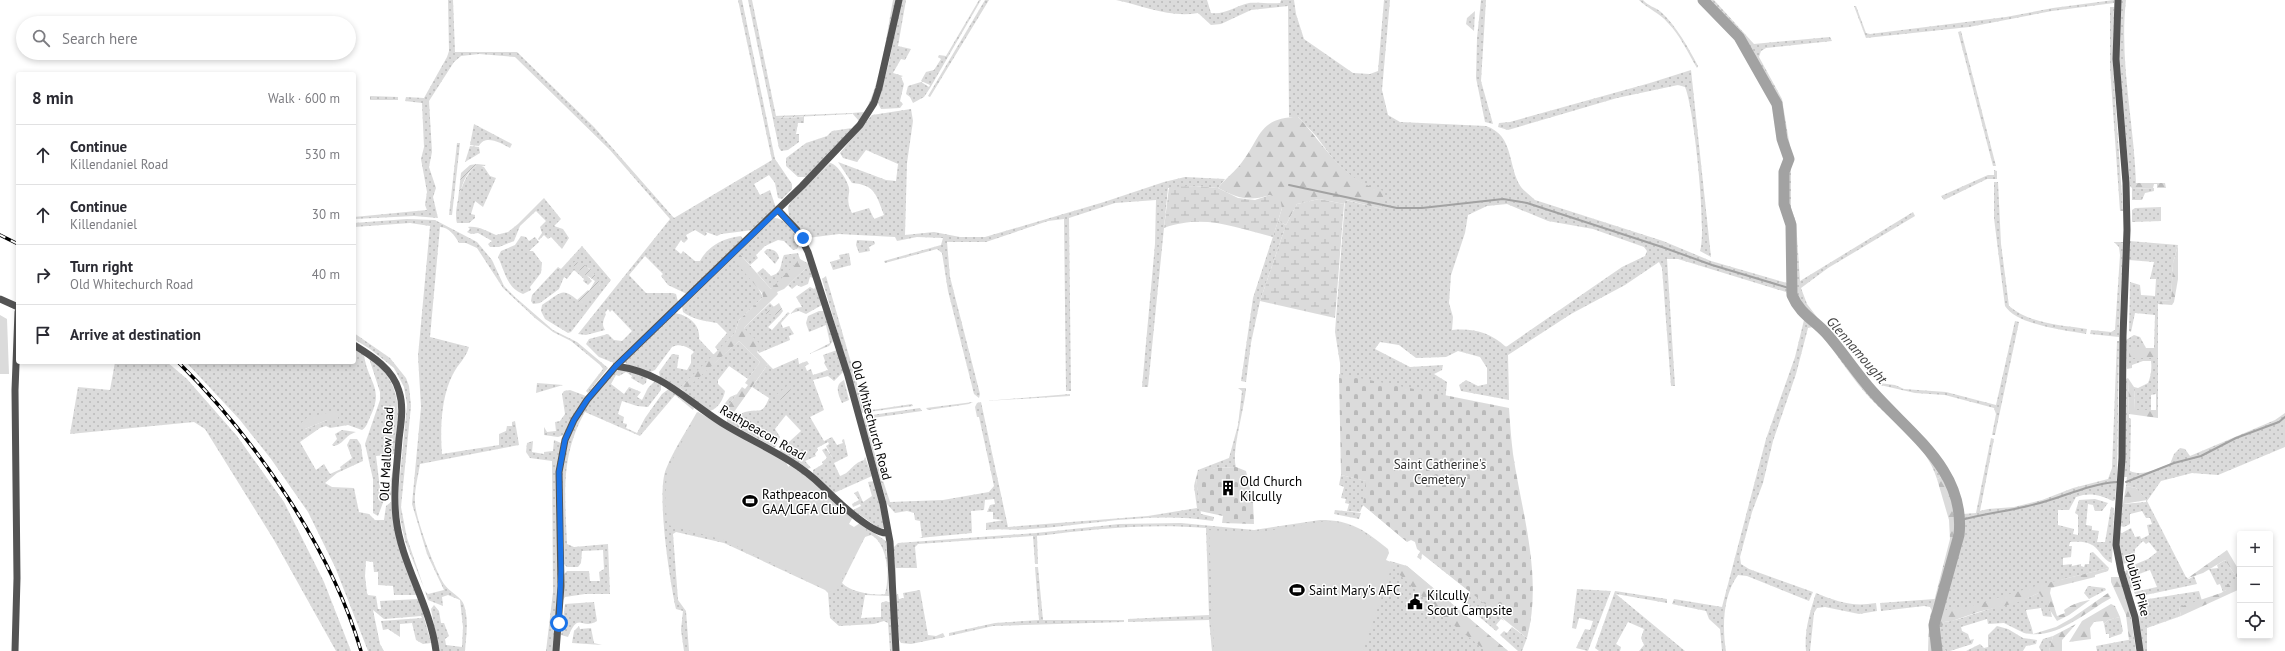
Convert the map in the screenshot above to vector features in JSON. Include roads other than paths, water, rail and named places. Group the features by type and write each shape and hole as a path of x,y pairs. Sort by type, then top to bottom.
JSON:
{"street":[{"path":"556,651 561,586 559,472 563,448 569,430 584,405 616,366 842,147 871,109 886,64 899,0"},
{"name":"Dublin Pike","path":"2118,0 2116,59 2127,206 2121,478 2116,529 2117,553 2135,617 2140,651"},
{"name":"Old Whitechurch Road","path":"778,210 800,234 808,252 848,376 883,504 888,533 896,651"},
{"path":"0,299 16,307"},
{"name":"Old Mallow Road","path":"356,346 380,363 392,376 399,390 402,412 394,491 396,519 403,548 425,604 436,651"},
{"path":"15,651 18,575 15,390 16,364"},
{"name":"Rathpeacon Road","path":"616,366 653,377 668,384 723,424 803,469 843,506 880,532 888,533"}],"waterway":[{"name":"Glennamought","path":"1703,0 1739,37 1777,104 1782,139 1789,159 1784,172 1784,204 1791,225 1792,295 1795,302 1803,312 1832,340 1873,392 1919,439 1945,473 1954,492 1959,512 1959,535 1934,625 1937,651"},
{"path":"1289,185 1397,208 1422,208 1503,199 1527,203 1712,265 1792,289"},
{"path":"2126,482 2174,463 2201,456 2236,438 2279,422 2285,417"},
{"path":"1961,520 2027,506 2096,485 2117,482"}],"railway":[{"path":"0,235 16,243"},
{"path":"180,364 234,424 287,496 310,534 330,573 348,612 361,651"}],"place":[{"name":"Old Church Kilcully","path":"1228,488"},
{"name":"Rathpeacon GAA/LGFA Club","path":"750,501"},
{"name":"Saint Mary's AFC","path":"1297,590"},
{"name":"Kilcully Scout Campsite","path":"1415,602"}],"park label":[{"name":"Saint Catherine's Cemetery","path":"1440,472"}]}
